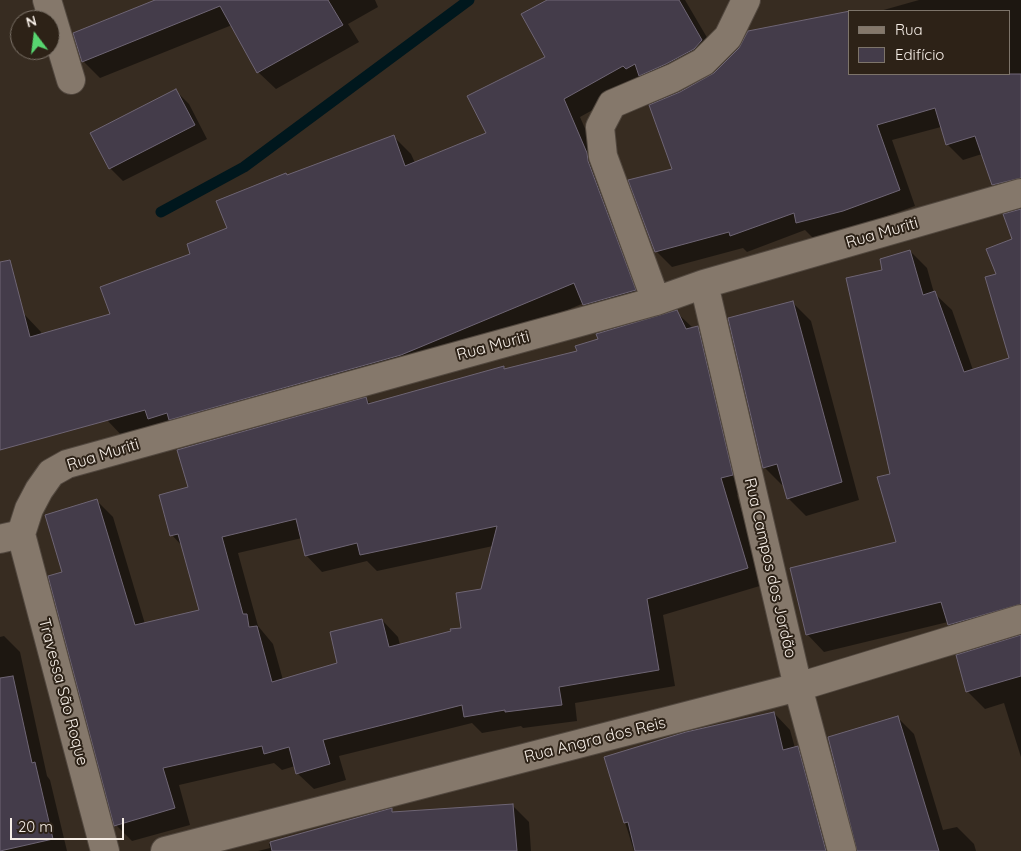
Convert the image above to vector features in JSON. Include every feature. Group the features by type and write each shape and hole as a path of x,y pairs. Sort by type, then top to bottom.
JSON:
{"street":[{"path":"47,0 71,80"},
{"path":"656,302 603,156 600,126 612,104 673,78 702,62 728,36 746,0"},
{"name":"Rua Muriti","path":"10,536 51,473 67,464 656,302 704,284 1021,194"},
{"name":"Rua Campos dos Jordão","path":"704,284 798,687 842,851"},
{"name":"Travessa São Roque","path":"10,536 105,851"},
{"name":"Rua Angra dos Reis","path":"166,851 798,687 1021,619"}],"building":[{"path":"155,0 328,0 343,25 257,73 220,6 82,62 73,33"},
{"path":"547,0 679,0 702,40 694,49 639,76 635,64 626,69 623,66 564,99 587,153 588,161 636,290 583,305 574,283 401,355 169,420 167,413 148,419 145,410 0,450 0,262 10,260 30,337 110,314 100,287 190,254 187,244 227,228 216,201 286,173 287,175 394,135 405,166 486,133 467,96 545,57 521,14"},
{"path":"848,11 848,75 1021,74 1021,178 992,185 975,136 946,145 935,108 877,125 900,190 843,211 796,223 794,213 730,236 729,232 655,252 628,180 672,169 649,105 680,92 714,73 739,48 748,31"},
{"path":"176,89 195,125 109,169 90,133"},
{"path":"1021,209 1021,604 948,625 941,602 806,635 790,568 896,542 877,477 890,474 846,278 882,270 880,259 910,250 923,295 935,291 964,372 1009,358 985,277 996,274 986,249 1012,239 1003,214"},
{"path":"793,301 842,482 787,499 777,464 763,468 728,318"},
{"path":"677,310 686,329 698,326 733,475 721,478 748,568 647,599 659,670 559,687 562,705 505,712 505,710 464,717 462,705 323,740 330,764 296,774 289,747 264,754 262,746 163,768 175,808 114,826 48,576 62,572 45,515 97,499 135,625 199,610 178,534 170,536 159,495 188,487 177,450 366,397 368,404 504,366 504,369 577,351 575,346 598,339 596,334","holes":["296,519 305,556 357,543 360,555 497,526 481,589 456,593 461,628 450,629 451,631 389,647 382,619 330,632 337,663 272,682 257,626 249,627 247,614 243,614 222,537"]},
{"path":"1021,635 1021,676 966,692 956,655"},
{"path":"13,676 32,763 35,762 53,839 0,851 0,678"},
{"path":"774,712 783,750 798,746 826,851 635,851 628,822 624,823 604,757 686,732"},
{"path":"898,716 939,851 857,851 828,737"},
{"path":"513,804 517,851 272,851 270,842 392,808 392,812"}],"waterway":[{"path":"161,212 244,167 469,0"}]}
